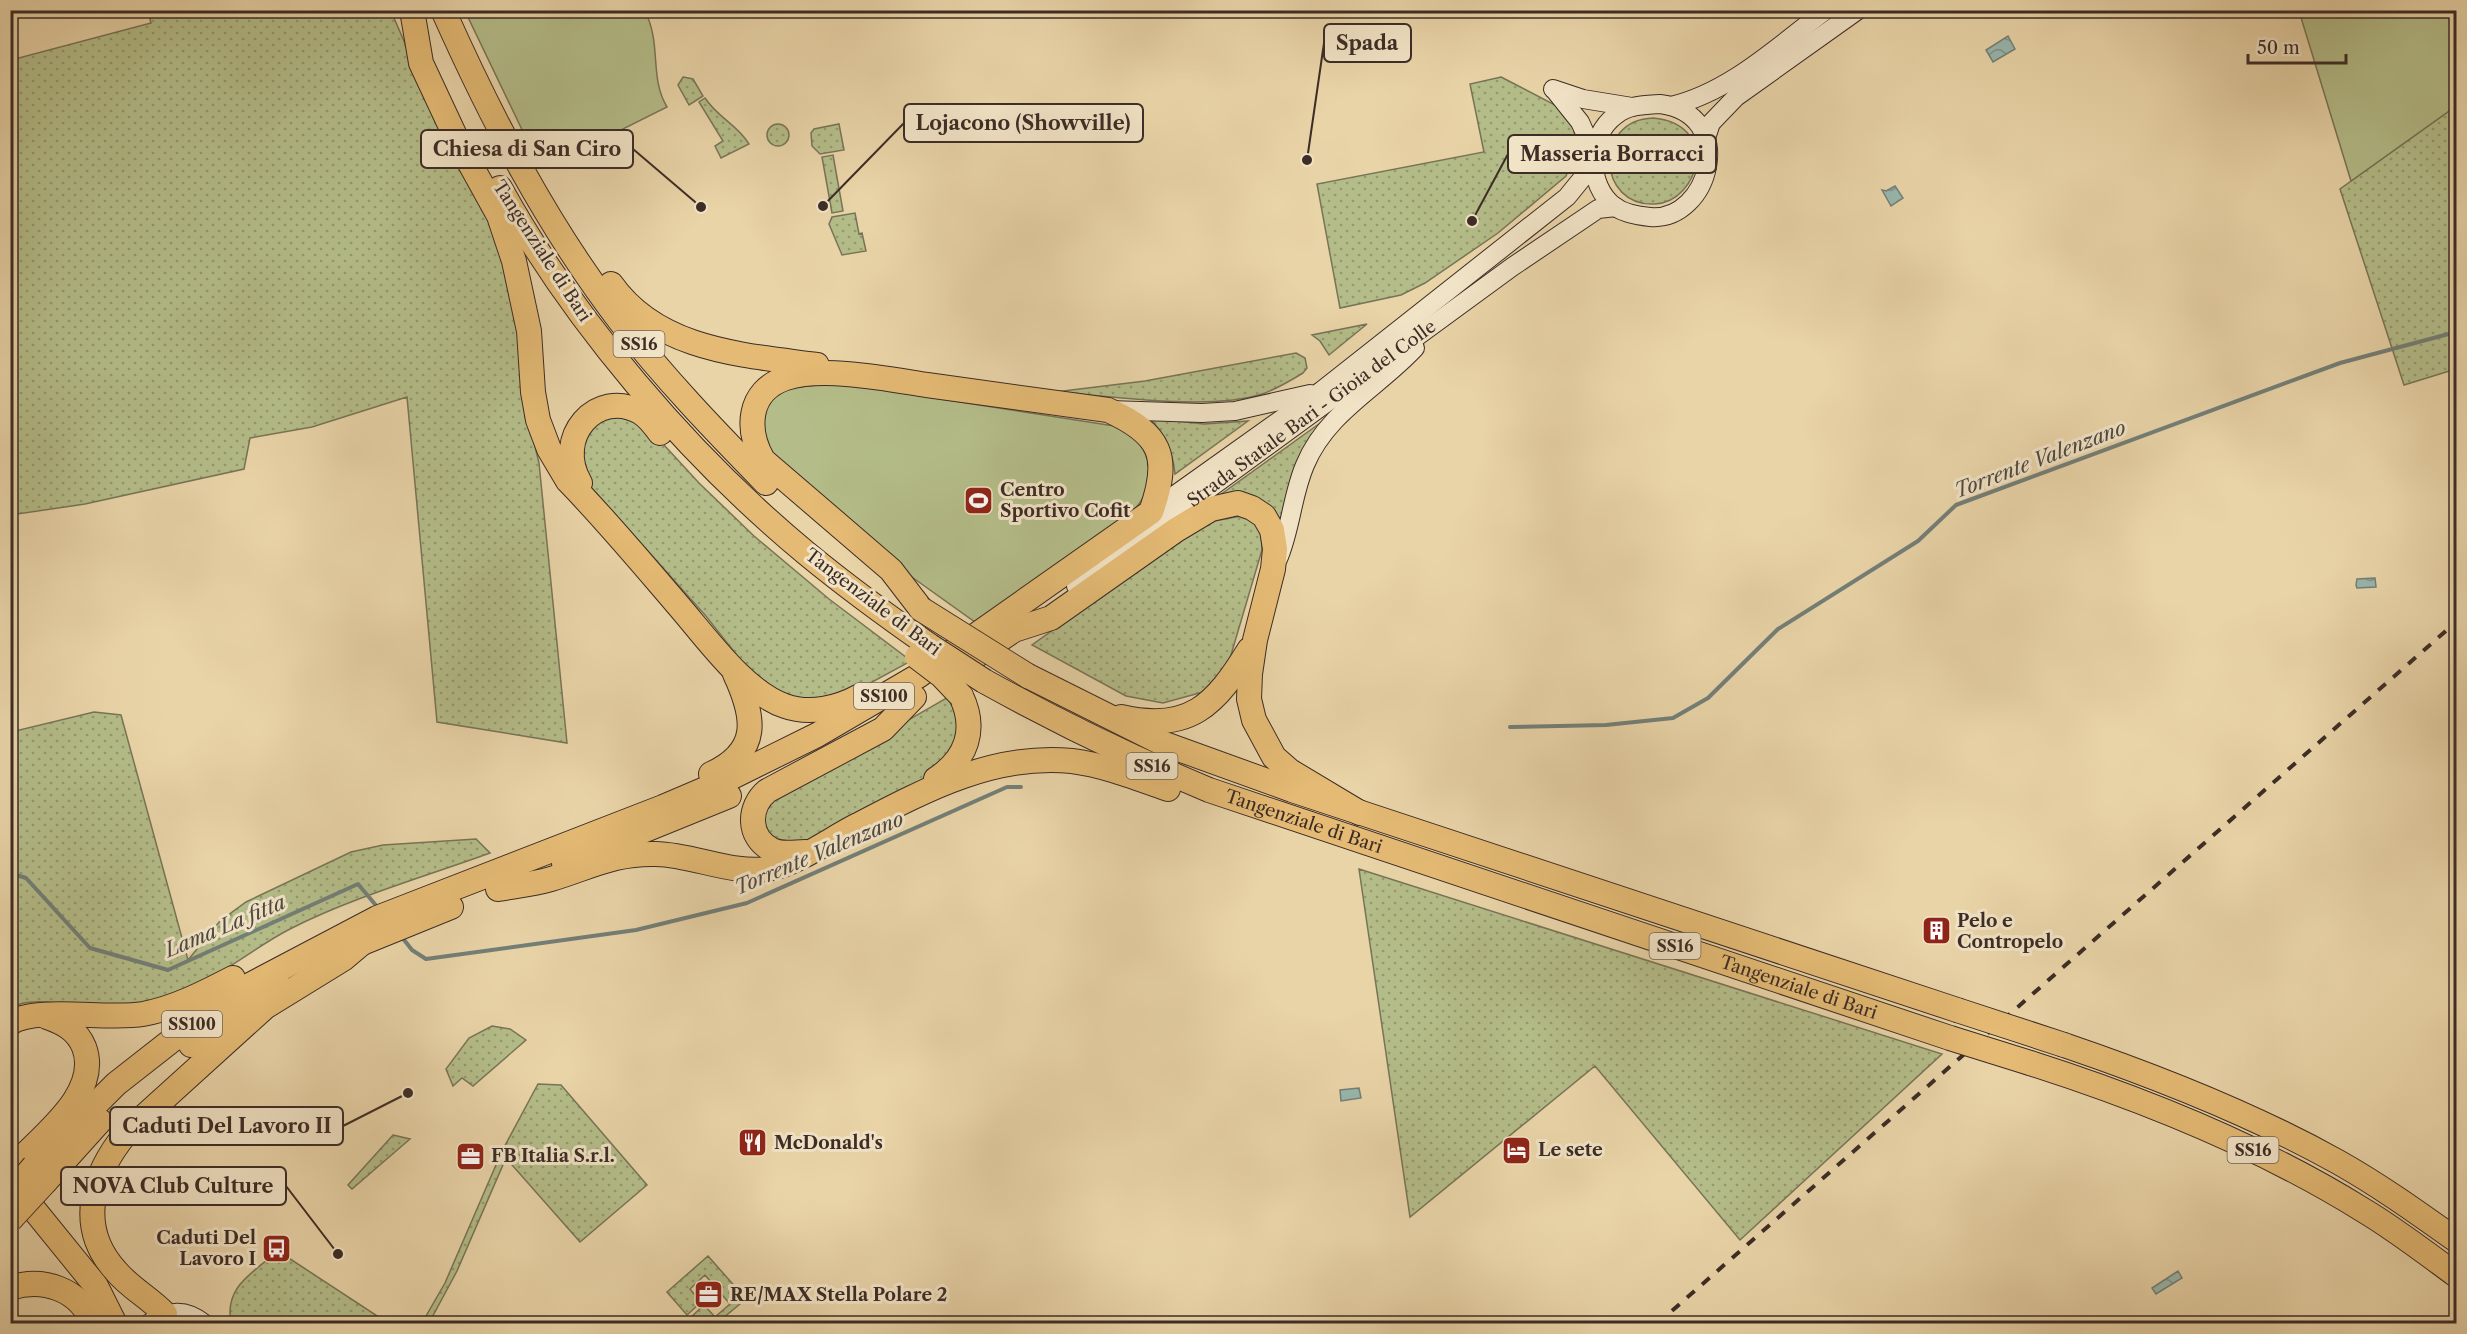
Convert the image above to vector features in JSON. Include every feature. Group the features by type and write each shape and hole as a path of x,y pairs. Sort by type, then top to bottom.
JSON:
{"highway":[{"name":"Tangenziale di Bari","path":"413,10 471,134 506,200 544,260 588,322 648,398 752,505 855,593 920,669 984,681 1052,719 1134,759 1209,790 2030,1063 2151,1106 2265,1156 2364,1210 2457,1275"},
{"path":"413,10 421,63 457,140 499,216 514,261 529,331 532,392 538,420 549,449 568,481 597,511 731,666 764,694 785,706 826,710 848,703 891,679 920,669 942,676 961,696 969,711 968,744 960,759 948,772 907,799"},
{"name":"Tangenziale di Bari","path":"444,10 480,94 519,167 590,279 634,338 707,423 777,494 846,552 921,609 1028,676 1162,743 1360,813 2064,1045 2209,1100 2339,1162 2457,1240"},
{"path":"444,10 490,84 560,208 584,246 630,307 681,339 712,349 819,366 858,375 1108,410 1140,427 1160,456 1160,483 1151,512"},
{"path":"858,375 806,375 786,378 767,388 752,416 754,444 763,460 795,490 891,570 921,609"},
{"path":"597,511 576,475 570,456 572,440 579,424 592,414 616,408 641,413 719,493 752,505"},
{"name":"SS100","path":"158,1308 114,1269 96,1236 92,1214 93,1195 98,1176 109,1154 127,1132 265,1007 344,959 370,933 498,889 703,808 786,769 920,669 1014,630 1052,618 1176,530 1225,504 1238,503 1264,516 1272,530 1272,571"},
{"name":"SS100","path":"10,1220 28,1168 85,1135 123,1099 212,1029 295,977 370,933 463,885 704,789 817,735 920,669 1151,512"},
{"path":"1272,571 1256,637 1250,699 1263,740 1274,757 1290,771 1360,813"},
{"path":"1092,710 1130,719 1165,720 1187,716 1203,708 1228,685 1256,637"},
{"path":"591,835 660,795 729,765 742,751 750,736 751,716 747,698 731,666"},
{"path":"807,851 784,853 772,850 760,840 753,825 753,810 757,799 767,791 883,729 920,669"},
{"path":"498,889 550,880 613,857 657,854 681,856 751,870 787,864 807,851 907,799 981,769 1039,759 1073,761 1149,782 1244,817 1320,828"},
{"name":"SS100","path":"10,1023 18,1018 36,1014 117,1016 174,1006 210,990 309,935 345,923 370,933"},
{"name":"SS100","path":"10,1194 74,1104 88,1075 87,1055 80,1037 63,1023 36,1014"},
{"path":"10,1181 96,1286 115,1323"},
{"path":"10,1288 26,1282 52,1284 73,1295 93,1323"},
{"path":"96,1286 128,1306 158,1308"}],"main road":[{"path":"1671,106 1685,110 1699,121 1706,138 1708,156 1703,182 1688,204 1665,216 1652,217 1616,207 1600,188 1580,122 1570,106 1553,89 1583,99 1632,107 1671,106 1697,100 1718,89 1826,10"},
{"path":"1706,138 1711,123 1736,97 1858,10"},
{"path":"1593,159 1605,125 1616,114 1632,107"},
{"name":"Strada Statale Bari - Gioia del Colle","path":"1151,512 1321,391 1567,197 1593,159"},
{"name":"Strada Statale Bari - Gioia del Colle","path":"1014,630 1218,485 1443,318 1584,218 1598,209 1616,207"},
{"path":"1272,571 1282,550 1305,465 1316,444 1334,420 1355,399 1398,367 1443,318"},
{"path":"1108,410 1202,413 1235,411 1321,391"},
{"path":"158,1308 193,1314 205,1323"}],"green space":[{"path":"148,11 391,11 432,106 473,182 513,282 530,426 539,463 567,743 437,722 407,397 312,427 250,438 244,469 85,504 11,515 11,60 151,23"},
{"path":"465,11 645,11 653,36 658,84 667,107 553,164 539,165"},
{"path":"2299,11 2348,11 2351,15 2358,11 2456,11 2456,106 2351,181"},
{"path":"683,77 693,79 703,96 689,105 678,85"},
{"path":"1501,77 1557,106 1572,123 1578,147 1566,176 1498,233 1425,283 1401,295 1340,308 1317,184 1484,152 1470,84"},
{"path":"705,98 749,144 721,158 715,146 723,141 699,102"},
{"path":"2456,106 2456,369 2404,385 2340,189"},
{"path":"1653,118 1674,123 1688,134 1695,147 1696,162 1692,177 1683,190 1671,200 1655,204 1636,201 1622,192 1613,179 1610,163 1612,147 1620,133 1633,122"},
{"path":"778,124 786,127 789,135 786,143 778,146 770,143 767,135 770,127"},
{"path":"839,124 844,150 820,154 812,146 811,133 814,129"},
{"path":"833,155 843,211 832,213 822,157"},
{"path":"855,213 859,234 862,233 866,251 842,255 829,224 832,217"},
{"path":"1367,324 1329,355 1320,341 1312,335"},
{"path":"1296,353 1305,358 1307,368 1303,373 1268,392 1240,399 1160,401 1055,392 1145,381"},
{"name":"Centro Sportivo Cofit","path":"838,383 1121,427 1132,435 1146,455 1149,466 1147,488 1134,510 975,622 895,565 762,447 760,414 779,389"},
{"path":"608,415 641,420 699,483 754,536 829,599 911,661 852,693 796,702 755,678 705,615 589,485 578,444 581,434"},
{"path":"1149,418 1204,424 1248,421 1175,474 1167,444 1160,430"},
{"path":"1323,421 1281,525 1213,500"},
{"path":"1247,515 1261,531 1262,550 1228,665 1203,692 1163,703 1126,696 1032,645 1189,533 1214,521"},
{"path":"950,696 963,737 936,772 806,842 787,847 765,835 764,803"},
{"path":"94,712 121,715 188,960 220,921 246,902 351,852 383,845 476,839 490,853 364,897 314,918 275,937 218,974 171,995 118,1009 48,1002 21,1004 11,1008 11,732"},
{"path":"1359,869 1942,1054 1740,1240 1595,1066 1410,1217"},
{"path":"492,1026 510,1029 526,1040 473,1086 462,1078 453,1086 446,1069 469,1038"},
{"path":"538,1084 561,1085 647,1185 580,1242 506,1158 457,1271 429,1323 422,1323 445,1283 502,1151"},
{"path":"393,1135 410,1139 352,1189 348,1185"},
{"path":"278,1251 388,1323 231,1323 230,1310 236,1290 242,1281"},
{"path":"708,1256 746,1299 717,1323 694,1323 690,1318 704,1305 715,1317 730,1304 705,1275 690,1289 701,1302 687,1315 667,1292"}],"water":[{"path":"2008,36 2015,49 1993,62 1986,50"},
{"path":"1895,186 1903,198 1891,206 1882,190 1886,191"},
{"path":"2375,578 2376,587 2357,588 2357,579"},
{"path":"1359,1088 1361,1098 1341,1101 1340,1090"},
{"path":"2178,1271 2182,1278 2156,1294 2152,1288"}],"waterway":[{"name":"Torrente Valenzano","path":"1510,727 1606,725 1673,718 1708,698 1778,629 1918,541 1956,505 2340,363 2456,332"},
{"name":"Torrente Valenzano","path":"401,936 412,950 426,959 636,930 747,903 1007,787 1021,787"},
{"name":"Lama La fitta","path":"10,873 26,878 90,948 168,970 358,884 379,909"}],"railway":[{"path":"1657,1324 2456,622"}],"place":[{"name":"Spada","path":"1307,160"},
{"name":"Lojacono (Showville)","path":"823,206"},
{"name":"Chiesa di San Ciro","path":"701,207"},
{"name":"Masseria Borracci","path":"1472,221"},
{"name":"Centro Sportivo Cofit","path":"979,500"},
{"name":"Pelo e Contropelo","path":"1936,931"},
{"name":"Caduti Del Lavoro II","path":"408,1093"},
{"name":"McDonald's","path":"753,1143"},
{"name":"Le sete","path":"1517,1150"},
{"name":"FB Italia S.r.l.","path":"470,1156"},
{"name":"Caduti Del Lavoro I","path":"277,1248"},
{"name":"NOVA Club Culture","path":"338,1254"},
{"name":"RE/MAX Stella Polare 2","path":"709,1295"}]}
